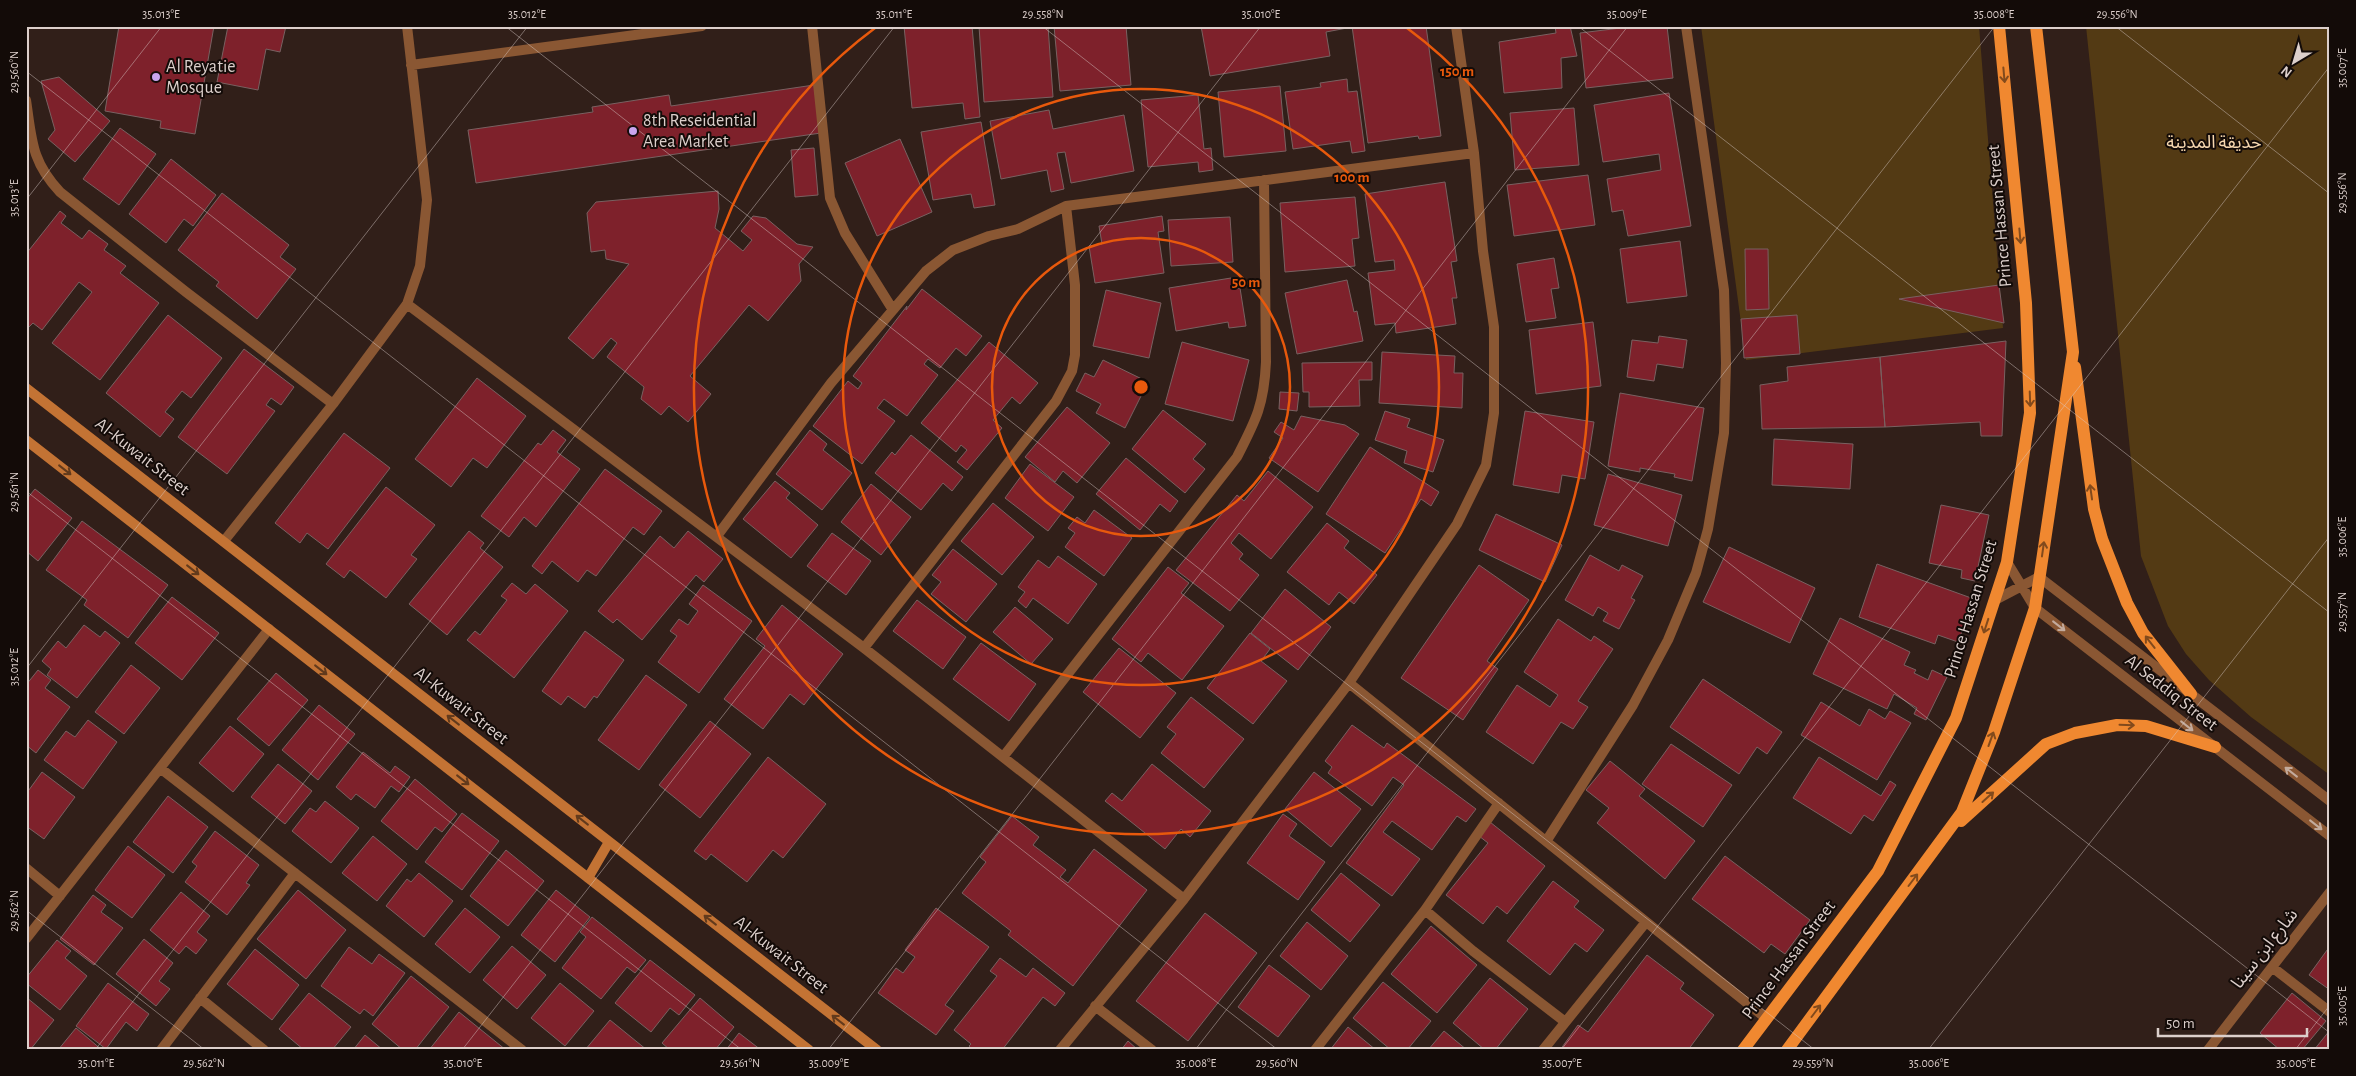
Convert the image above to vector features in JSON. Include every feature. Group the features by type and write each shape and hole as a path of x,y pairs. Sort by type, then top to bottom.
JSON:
{"main road":[{"name":"Prince Hassan Street","path":"1743,1050 1878,871 1956,718 2007,562 2030,413 2026,302 1999,26"},
{"path":"2036,26 2072,352 2094,508 2102,539 2127,603 2143,633 2191,694"},
{"path":"1787,1050 1951,829 1962,812 1977,778 2036,608 2072,352"},
{"name":"Al-Kuwait Street","path":"26,388 876,1050"},
{"path":"26,440 809,1050"},
{"path":"1951,829 2046,744 2075,733 2117,725 2146,726 2215,747"},
{"path":"588,878 610,842"}],"street":[{"path":"224,541 333,404 407,304 420,266 427,200 407,26"},
{"path":"411,65 702,26"},
{"path":"812,26 830,198 845,234 893,310"},
{"path":"1060,1050 1184,898 1349,683 1457,524 1486,465 1494,413 1494,327 1483,251 1474,153 1456,26"},
{"path":"1546,840 1632,706 1668,640 1696,573 1708,529 1723,443 1726,363 1724,290 1686,26"},
{"path":"26,100 36,161 45,176 60,192 186,292 333,404"},
{"path":"717,536 831,383 926,271 953,250 989,236 1018,229 1066,206 1474,153"},
{"path":"1002,758 1237,457 1258,417 1264,391 1266,362 1264,180"},
{"path":"864,648 1056,401 1072,371 1075,355 1075,285 1066,206"},
{"path":"407,304 864,648 1002,758 1184,898"},
{"name":"Al Seddiq Street","path":"2007,562 2036,608 2330,836"},
{"path":"1995,600 2039,577"},
{"name":"Al Seddiq Street","path":"2039,577 2330,801"},
{"path":"26,938 269,629"},
{"path":"1349,683 1767,1019"},
{"path":"160,768 522,1050"},
{"path":"1315,1050 1425,910 1499,803"},
{"path":"26,868 60,896"},
{"path":"161,1050 295,873"},
{"name":"شارع ابن سينا","path":"2208,1050 2330,892"},
{"path":"1425,910 1473,951 1564,1021"},
{"path":"1543,1050 1564,1021 1646,922"},
{"path":"2272,967 2330,1012"},
{"path":"200,998 264,1050"},
{"path":"1095,1006 1152,1050"}],"green space":[{"path":"1701,26 1979,26 2003,328 1746,360"},
{"name":"حديقة المدينة","path":"2086,26 2330,26 2330,775 2251,717 2209,680 2186,654 2168,626 2141,556"}],"building":[{"path":"119,26 214,26 195,134 160,128 161,121 105,111"},
{"path":"228,26 286,26 280,52 266,49 258,90 217,82"},
{"path":"904,26 972,26 980,117 965,119 963,103 912,108"},
{"path":"979,26 1048,26 1053,97 984,102"},
{"path":"1054,26 1126,26 1131,85 1060,91"},
{"path":"1201,26 1346,26 1347,28 1326,32 1330,56 1210,76"},
{"path":"1352,26 1426,26 1441,136 1419,139 1418,136 1368,143"},
{"path":"1555,26 1570,26 1577,56 1561,58 1562,88 1504,93 1499,42 1556,33"},
{"path":"1637,26 1667,26 1673,78 1586,88 1580,33"},
{"path":"59,77 110,121 75,162 48,139 55,130 41,81"},
{"path":"1347,79 1348,92 1357,91 1365,151 1352,153 1350,141 1293,149 1285,92 1321,87 1320,83"},
{"path":"814,85 821,133 476,183 468,130 593,112 592,107 669,95 671,106"},
{"path":"1280,86 1286,151 1224,157 1218,92"},
{"path":"1669,93 1691,226 1628,236 1623,210 1612,212 1607,179 1661,170 1659,154 1603,162 1594,105"},
{"path":"1198,95 1204,149 1211,148 1213,170 1199,172 1198,162 1148,167 1141,100"},
{"path":"1574,108 1579,165 1515,170 1510,113"},
{"path":"1049,110 1053,129 1124,115 1134,171 1071,183 1065,152 1057,153 1064,189 1051,192 1047,170 1001,179 990,121"},
{"path":"981,122 995,205 974,208 971,194 933,200 921,132"},
{"path":"120,128 156,154 119,205 83,179"},
{"path":"900,139 932,212 877,236 845,163"},
{"path":"814,148 818,195 795,197 791,150"},
{"path":"171,159 216,195 193,226 184,219 166,243 129,214"},
{"path":"1588,175 1595,225 1514,236 1507,185"},
{"path":"1445,182 1457,261 1451,262 1457,298 1452,298 1456,324 1396,333 1395,323 1375,325 1368,273 1395,270 1394,260 1375,262 1365,194"},
{"path":"718,191 719,209 715,228 743,251 752,240 741,231 753,216 766,218 797,244 813,247 799,264 801,281 768,321 749,305 690,376 711,394 688,422 669,406 661,415 641,399 644,387 607,357 617,343 611,338 593,359 568,338 629,264 606,259 605,250 591,252 587,213 596,202"},
{"path":"222,193 289,245 280,257 296,269 257,319 216,286 219,282 178,250"},
{"path":"1355,197 1359,238 1352,239 1355,266 1285,272 1280,203"},
{"path":"60,211 66,216 61,223 82,239 89,230 108,244 104,250 126,266 120,273 159,303 100,380 52,343 92,292 79,282 42,330 33,323 26,330 26,254"},
{"path":"1162,216 1164,231 1158,232 1164,273 1095,283 1089,246 1102,244 1099,226"},
{"path":"1230,217 1233,262 1171,266 1168,220"},
{"path":"1680,241 1687,296 1627,303 1620,249"},
{"path":"1745,249 1768,249 1769,309 1746,310"},
{"path":"1554,258 1559,288 1551,289 1556,318 1526,322 1517,264"},
{"path":"1231,278 1233,289 1240,288 1246,326 1229,328 1228,322 1176,331 1169,288"},
{"path":"1347,280 1354,312 1357,311 1363,341 1297,354 1285,293"},
{"path":"1999,285 2004,323 1899,299"},
{"path":"922,289 982,336 966,356 956,348 940,368 928,359 924,364 938,375 907,416 884,399 877,408 895,421 862,464 813,426 848,381 858,389 862,383 853,376"},
{"path":"1106,290 1161,303 1149,358 1093,346"},
{"path":"168,315 222,358 191,398 182,391 165,412 174,419 160,437 106,393"},
{"path":"1797,315 1800,354 1744,358 1741,319"},
{"path":"1593,322 1601,386 1536,394 1529,330"},
{"path":"1659,336 1687,340 1683,368 1657,364 1654,381 1627,377 1632,340 1658,343"},
{"path":"2006,341 2002,436 1981,436 1980,422 1885,427 1880,357"},
{"path":"989,342 1038,383 1020,404 1012,397 993,420 1002,428 967,470 957,462 967,450 961,445 956,452 921,423"},
{"path":"1182,342 1249,360 1233,421 1165,404"},
{"path":"244,349 294,387 281,405 271,398 266,405 275,411 227,474 178,437"},
{"path":"1382,352 1455,356 1454,373 1463,373 1462,408 1379,403"},
{"path":"1880,357 1885,427 1762,429 1760,385 1788,381 1787,367"},
{"path":"1103,360 1148,382 1125,428 1096,413 1101,404 1076,391 1085,373 1094,377"},
{"path":"1372,362 1372,380 1359,380 1360,406 1309,407 1309,392 1303,392 1302,363"},
{"path":"477,378 526,416 487,468 473,458 451,487 415,459"},
{"path":"1280,392 1299,393 1297,411 1279,409"},
{"path":"1620,393 1704,408 1692,481 1674,477 1675,474 1640,468 1640,472 1608,466"},
{"path":"1067,407 1110,443 1077,483 1063,471 1055,482 1025,457"},
{"path":"1163,410 1206,444 1193,459 1205,469 1185,493 1132,449"},
{"path":"1385,411 1410,419 1407,427 1444,440 1433,472 1404,463 1407,451 1375,440"},
{"path":"1525,411 1594,422 1585,479 1562,475 1559,493 1513,485"},
{"path":"1301,416 1345,425 1359,434 1318,492 1269,458 1283,438 1274,432 1281,422 1294,430"},
{"path":"553,430 566,440 557,452 580,469 536,527 524,517 509,537 481,516 538,443 541,445"},
{"path":"810,430 827,444 823,450 852,473 822,510 776,474"},
{"path":"344,433 390,468 328,549 307,533 300,543 275,523"},
{"path":"911,435 963,477 952,491 943,483 921,510 875,473 892,452 895,455"},
{"path":"1774,439 1853,444 1850,489 1772,485"},
{"path":"1370,447 1439,492 1431,506 1421,499 1385,553 1326,514"},
{"path":"1126,458 1178,501 1170,512 1160,504 1140,530 1096,494"},
{"path":"1030,464 1074,497 1048,531 1005,498"},
{"path":"605,469 662,511 644,535 633,527 596,576 587,570 578,582 552,561 542,574 532,566"},
{"path":"1268,471 1313,507 1271,559 1239,533 1231,543 1243,554 1239,559 1259,575 1230,611 1176,570 1237,495 1244,501"},
{"path":"1608,474 1682,495 1668,546 1594,525"},
{"path":"775,481 790,493 786,498 818,525 791,558 743,519"},
{"path":"871,484 911,517 881,555 841,522"},
{"path":"386,487 435,525 411,555 417,559 386,598 350,570 344,578 326,564"},
{"path":"35,489 72,518 38,561 26,551 26,500"},
{"path":"993,503 1034,537 1002,575 961,541"},
{"path":"1941,505 1989,515 1975,581 1961,578 1962,570 1929,563"},
{"path":"1094,510 1132,538 1104,576 1065,547 1075,533 1068,528 1077,517 1085,523"},
{"path":"1496,514 1562,545 1545,582 1479,550"},
{"path":"82,521 168,585 128,638 84,605 87,600 46,570"},
{"path":"1327,523 1349,541 1344,548 1377,575 1354,604 1339,592 1329,605 1287,572"},
{"path":"469,531 484,543 480,548 503,567 447,635 409,604"},
{"path":"688,531 723,559 704,582 696,575 642,640 617,619 613,623 598,611 660,536 674,548"},
{"path":"832,533 871,561 846,595 807,566"},
{"path":"1729,547 1815,588 1790,643 1703,602"},
{"path":"953,549 997,584 966,622 931,594 941,582 932,575"},
{"path":"1590,555 1619,571 1622,565 1643,576 1631,598 1635,600 1619,629 1603,621 1608,613 1598,607 1593,616 1565,600"},
{"path":"1058,556 1097,584 1068,624 1033,598 1026,608 1018,601 1025,592 1018,587 1038,560 1049,568"},
{"path":"1877,564 1974,599 1958,642 1938,635 1935,644 1859,617"},
{"path":"1479,565 1529,600 1487,661 1498,669 1463,720 1401,678"},
{"path":"1168,567 1189,583 1181,593 1224,626 1182,680 1148,653 1141,662 1112,639"},
{"path":"512,583 526,594 535,584 568,611 514,678 467,640 475,631 480,635 507,600 501,596"},
{"path":"703,585 752,621 699,693 658,662 677,636 670,631 679,619 688,625 698,611 689,604"},
{"path":"1285,589 1331,627 1298,670 1251,633"},
{"path":"172,597 219,633 182,680 135,643"},
{"path":"917,600 966,637 943,669 893,631"},
{"path":"782,605 843,654 804,705 790,694 763,729 724,699 765,646 756,639"},
{"path":"1015,607 1053,639 1031,664 993,632"},
{"path":"1840,618 1910,652 1904,665 1916,670 1914,673 1928,680 1932,670 1947,677 1926,720 1914,714 1917,708 1894,694 1887,709 1813,674"},
{"path":"1558,619 1591,641 1594,636 1613,649 1578,701 1588,707 1573,729 1561,722 1533,764 1486,732 1517,685 1550,707 1558,695 1524,672"},
{"path":"84,625 100,637 105,631 120,643 77,698 47,675 51,669 42,661 58,641 66,648"},
{"path":"585,631 624,660 597,698 594,696 585,708 568,696 561,705 542,691"},
{"path":"1250,633 1270,649 1261,661 1287,681 1253,724 1207,688"},
{"path":"981,643 1036,684 1009,721 953,679"},
{"path":"1119,648 1176,693 1140,738 1083,692"},
{"path":"131,665 160,688 124,734 95,712"},
{"path":"38,670 51,680 45,688 70,707 36,753 26,745 26,685"},
{"path":"276,673 308,700 269,746 237,719"},
{"path":"646,675 687,705 639,770 598,740"},
{"path":"1703,679 1782,732 1767,754 1757,747 1739,774 1670,727"},
{"path":"1191,697 1244,739 1204,788 1161,753 1176,734 1167,727"},
{"path":"1821,702 1860,726 1869,709 1885,719 1890,711 1911,723 1877,780 1801,735"},
{"path":"319,705 355,734 318,780 282,750"},
{"path":"88,720 117,742 83,789 44,760 66,731 75,737"},
{"path":"710,721 751,754 700,818 659,785"},
{"path":"1352,725 1384,748 1387,743 1476,809 1466,822 1457,816 1432,850 1392,821 1383,832 1420,859 1392,896 1346,863 1404,785 1393,777 1372,806 1328,773 1332,767 1325,761"},
{"path":"230,726 264,754 233,792 199,763"},
{"path":"1671,744 1732,785 1703,827 1642,784"},
{"path":"363,752 390,773 395,766 410,777 399,792 391,786 375,808 356,794 351,800 336,787"},
{"path":"768,757 826,804 783,858 773,850 747,882 711,854 706,860 694,851"},
{"path":"1819,757 1881,796 1890,781 1896,785 1873,821 1864,815 1851,834 1793,798"},
{"path":"1610,761 1645,789 1639,796 1695,841 1665,879 1597,823 1609,808 1586,790"},
{"path":"278,764 312,791 285,824 251,797"},
{"path":"1152,764 1211,811 1190,837 1181,829 1165,849 1105,801 1112,793 1122,801"},
{"path":"42,772 75,797 44,839 26,826 26,794"},
{"path":"1314,772 1361,809 1331,847 1285,809"},
{"path":"415,779 457,814 442,832 435,827 417,850 381,821"},
{"path":"168,796 208,827 173,873 133,842"},
{"path":"325,801 359,828 331,863 292,831 310,808 316,812"},
{"path":"462,813 499,841 462,890 425,862"},
{"path":"1283,814 1297,824 1289,836 1325,862 1298,900 1247,863"},
{"path":"1012,816 1039,837 1033,845 1066,870 1060,877 1068,883 1094,849 1147,890 1073,986 1008,935 1011,931 962,893 986,862 980,857"},
{"path":"1490,822 1545,866 1507,914 1497,906 1483,924 1446,895 1488,843 1479,836"},
{"path":"215,831 259,865 246,883 250,885 227,915 185,882 197,866 192,862"},
{"path":"373,836 407,864 377,901 342,873"},
{"path":"128,846 165,875 132,918 95,890"},
{"path":"506,850 544,881 508,926 470,896"},
{"path":"1725,856 1810,920 1785,954 1771,944 1764,953 1692,899"},
{"path":"419,873 453,901 424,937 386,906 407,879 411,882"},
{"path":"1341,873 1380,905 1350,942 1311,910"},
{"path":"1553,881 1579,901 1574,907 1604,930 1587,952 1575,943 1550,975 1507,941"},
{"path":"298,890 346,930 306,979 257,939"},
{"path":"556,890 590,917 555,962 521,935"},
{"path":"181,892 210,916 197,932 207,940 196,954 186,946 179,954 150,930"},
{"path":"93,895 106,905 101,912 123,928 94,965 60,939"},
{"path":"465,908 500,937 470,973 435,944"},
{"path":"936,908 989,947 945,1005 954,1011 936,1035 878,993 896,968 903,973 915,957 905,950"},
{"path":"1205,913 1257,953 1188,1041 1136,1001"},
{"path":"592,917 646,960 635,973 627,967 601,999 562,968 586,937 580,932"},
{"path":"1307,922 1348,956 1321,990 1280,956"},
{"path":"1431,926 1477,965 1437,1013 1391,974"},
{"path":"144,939 173,963 159,981 170,989 156,1006 116,974"},
{"path":"57,940 71,951 65,958 87,976 60,1010 26,983 26,978"},
{"path":"512,946 546,975 517,1009 483,980"},
{"path":"2330,946 2330,990 2309,975"},
{"path":"349,947 372,964 379,954 405,973 373,1016 364,1009 360,1014 321,986"},
{"path":"255,949 299,985 272,1020 227,984"},
{"path":"1647,955 1684,983 1680,989 1714,1015 1688,1050 1658,1050 1656,1048 1655,1050 1560,1050 1578,1025 1588,1032"},
{"path":"1000,958 1026,977 1033,968 1065,993 1055,1006 1043,997 1002,1050 973,1050 969,1046 971,1044 954,1030 997,976 990,971"},
{"path":"650,960 695,995 679,1015 670,1008 651,1032 615,1003"},
{"path":"1269,965 1310,996 1278,1037 1238,1007"},
{"path":"411,976 449,1007 415,1050 403,1050 372,1024"},
{"path":"1490,978 1528,1009 1495,1050 1485,1050 1453,1023"},
{"path":"1383,982 1431,1021 1407,1050 1391,1050 1353,1018"},
{"path":"108,983 149,1014 137,1031 126,1022 106,1049 76,1026"},
{"path":"560,983 594,1011 565,1046 531,1018"},
{"path":"309,993 351,1027 332,1050 304,1050 279,1029"},
{"path":"2292,993 2326,1021 2302,1050 2280,1050 2260,1033"},
{"path":"26,997 54,1020 30,1050 26,1050"},
{"path":"700,998 734,1027 715,1050 670,1050 662,1043"},
{"path":"459,1012 506,1050 429,1050"},
{"path":"610,1020 647,1050 585,1050"},
{"path":"1348,1027 1376,1050 1330,1050"},
{"path":"76,1028 102,1050 58,1050"},
{"path":"2330,1030 2330,1050 2314,1050"},
{"path":"1444,1031 1467,1050 1428,1050"},
{"path":"739,1033 761,1050 726,1050"},
{"path":"365,1035 383,1050 353,1050"},
{"path":"1128,1041 1138,1050 1121,1050"}],"place":[{"name":"Al Reyatie Mosque","path":"156,77"},
{"name":"8th Reseidential Area Market","path":"633,131"}]}
